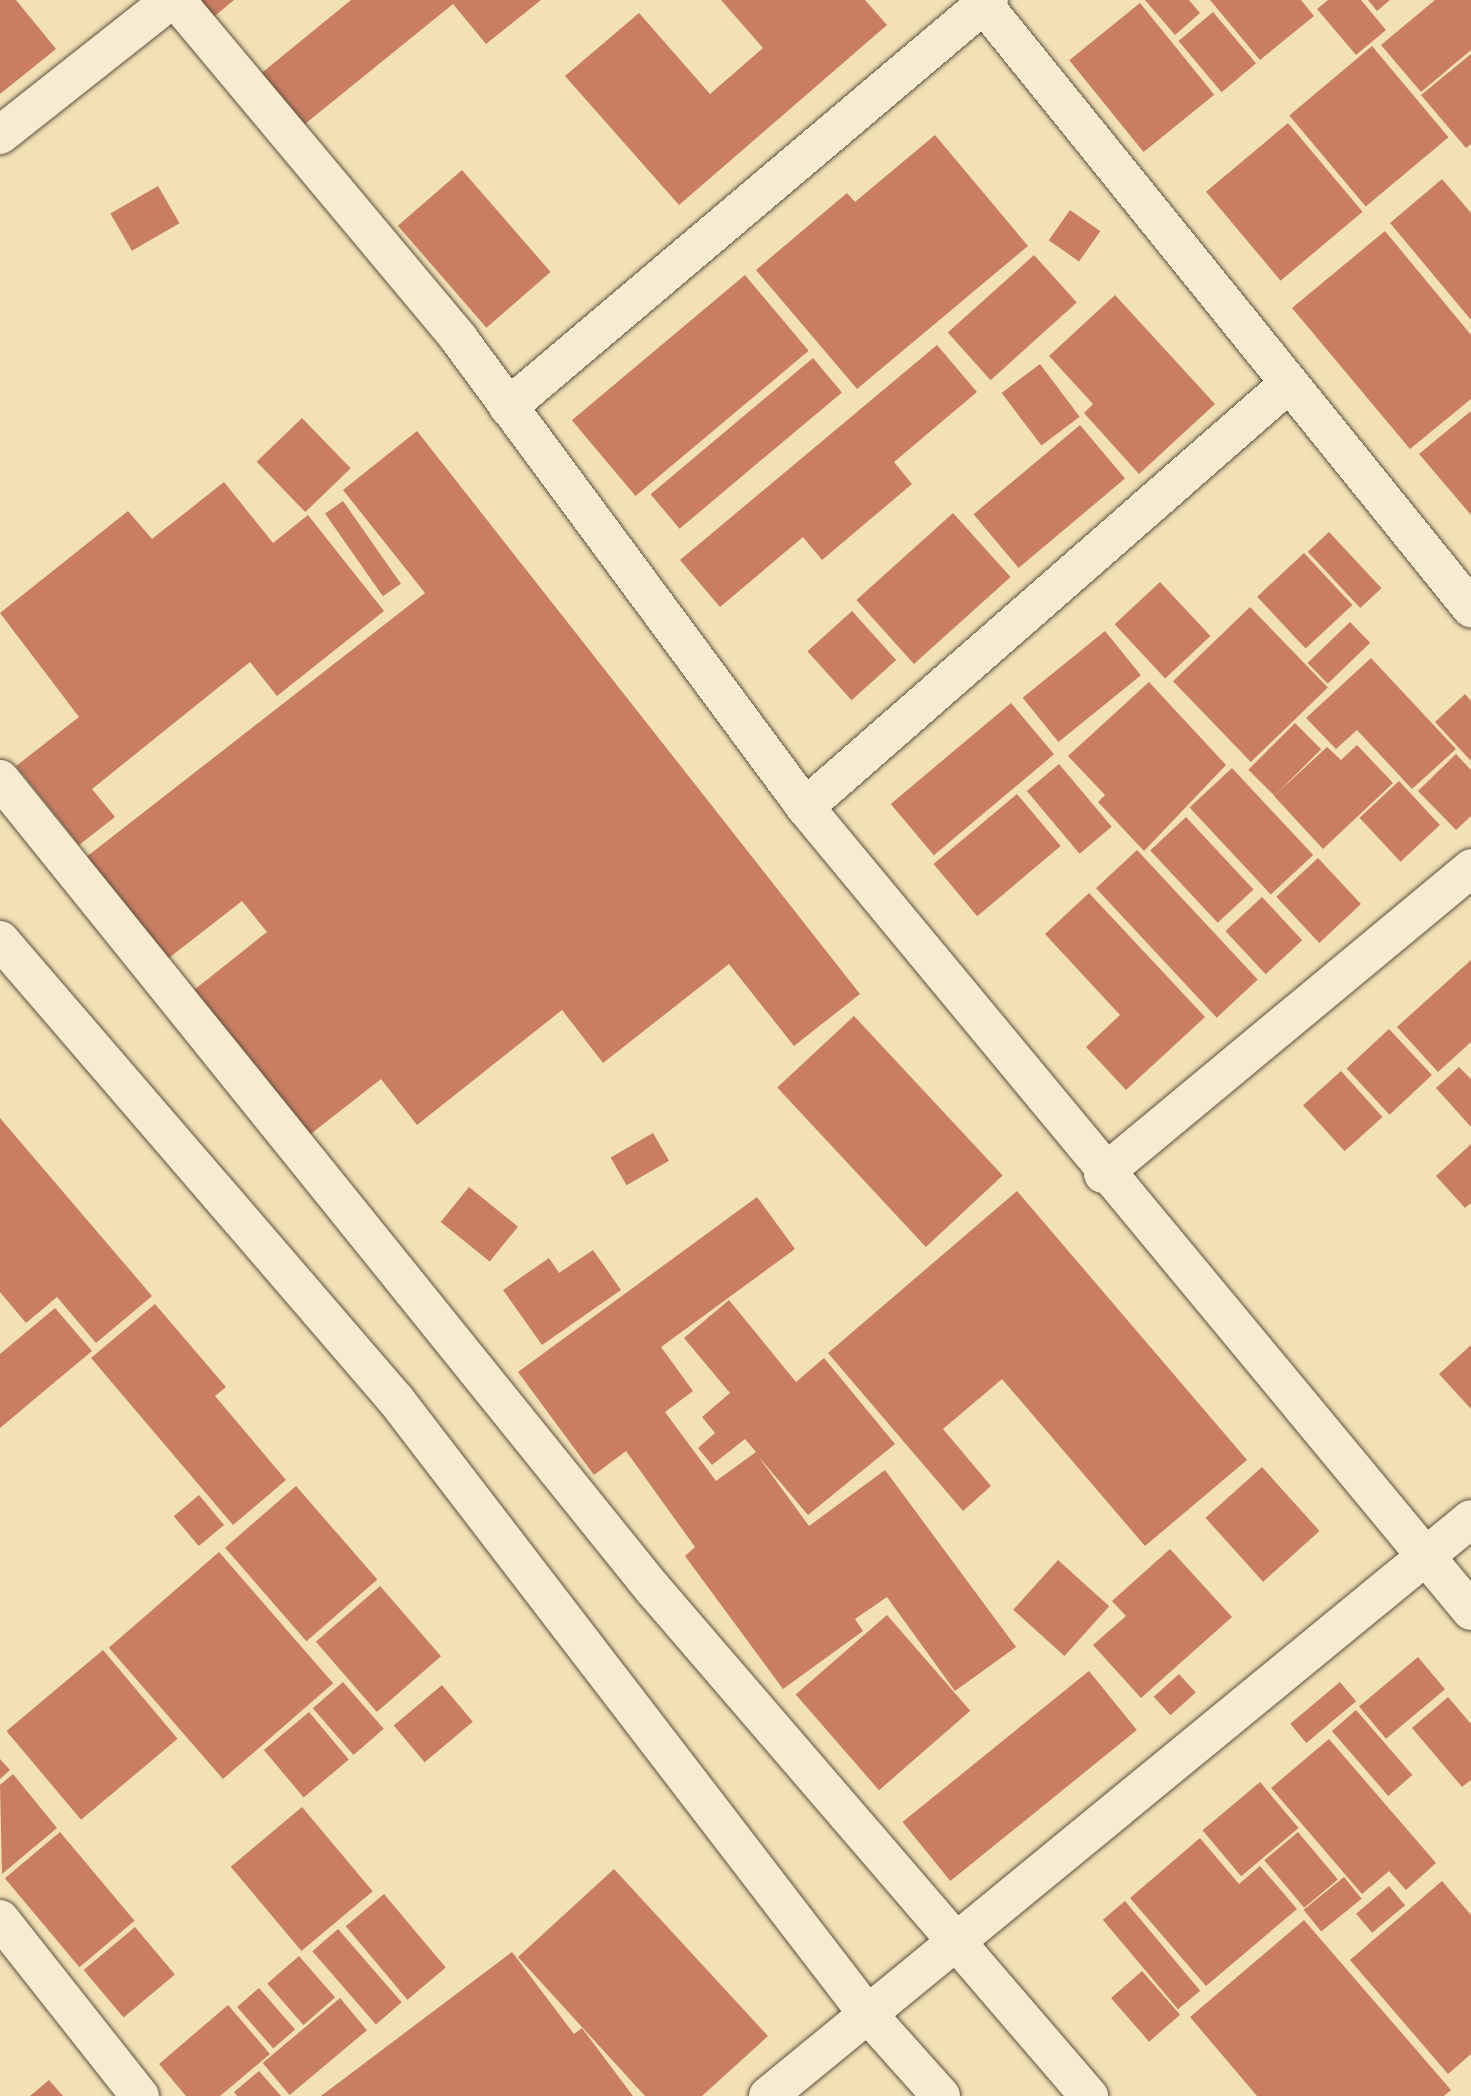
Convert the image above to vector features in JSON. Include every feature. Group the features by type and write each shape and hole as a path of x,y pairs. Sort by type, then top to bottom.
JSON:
{"street":[{"path":"0,135 173,0 508,407 805,807 1103,1174 1471,1611"},
{"path":"508,407 984,1 1286,386 1471,608"},
{"path":"805,807 1286,386"},
{"path":"0,779 653,1589 1089,2096"},
{"path":"1103,1174 1471,868"},
{"path":"0,940 396,1400 865,2011 941,2096"},
{"path":"768,2096 865,2011 1471,1519"},
{"path":"0,1919 139,2096"}],"building":[{"path":"0,0 16,0 56,49 0,94"},
{"path":"193,0 234,0 210,20"},
{"path":"351,0 541,0 486,44 453,4 300,128 258,76"},
{"path":"721,0 865,0 887,25 679,205 565,76 639,13 710,94 763,48"},
{"path":"1145,0 1189,0 1200,13 1175,35"},
{"path":"1210,0 1301,0 1314,16 1260,60"},
{"path":"1328,0 1361,0 1386,30 1356,55 1317,9"},
{"path":"1368,0 1390,0 1377,11"},
{"path":"1435,0 1471,0 1471,50 1421,92 1381,45"},
{"path":"1140,3 1214,95 1144,152 1069,60"},
{"path":"1213,12 1256,63 1222,92 1179,41"},
{"path":"1372,46 1448,137 1366,207 1289,115"},
{"path":"1471,54 1471,144 1466,148 1421,95"},
{"path":"1288,123 1363,212 1281,281 1206,192"},
{"path":"935,135 1028,246 857,389 756,270 847,193 855,202"},
{"path":"462,170 551,272 486,328 398,226"},
{"path":"1442,179 1471,213 1471,320 1390,223"},
{"path":"158,186 180,223 132,251 110,214"},
{"path":"1070,210 1100,231 1079,262 1049,240"},
{"path":"1385,231 1471,335 1471,399 1410,449 1292,308"},
{"path":"1034,255 1077,303 991,380 948,333"},
{"path":"745,275 809,351 636,496 572,420"},
{"path":"1115,295 1215,404 1139,474 1084,413 1093,404 1049,356"},
{"path":"937,345 977,392 894,462 912,484 822,560 803,537 720,607 680,560"},
{"path":"813,358 842,392 680,529 651,494"},
{"path":"1040,364 1080,417 1041,446 1002,393"},
{"path":"1471,411 1471,515 1419,454"},
{"path":"302,418 351,468 305,512 257,462"},
{"path":"1080,425 1125,479 1019,568 974,514"},
{"path":"417,431 860,994 794,1046 729,964 603,1063 562,1010 417,1125 381,1079 303,1140 189,994 267,932 242,901 165,961 85,858 425,593 343,490"},
{"path":"224,482 273,543 308,515 384,611 277,696 250,662 92,789 115,817 79,845 16,766 79,717 0,613 128,511 152,539"},
{"path":"343,501 401,584 383,596 325,514"},
{"path":"953,513 1011,577 914,664 856,600"},
{"path":"1329,532 1382,588 1360,608 1308,552"},
{"path":"1304,553 1352,605 1306,649 1257,597"},
{"path":"1160,582 1210,636 1165,678 1115,624"},
{"path":"1250,607 1328,688 1251,762 1173,681"},
{"path":"852,611 896,660 852,700 807,651"},
{"path":"1350,622 1370,643 1328,684 1308,663"},
{"path":"1105,631 1141,675 1058,742 1023,698"},
{"path":"1371,658 1456,749 1412,789 1357,730 1336,749 1306,718"},
{"path":"1149,682 1226,765 1144,851 1098,802 1105,795 1068,756"},
{"path":"1465,694 1471,701 1471,761 1435,722"},
{"path":"1011,703 1054,754 934,855 891,804"},
{"path":"1295,723 1321,749 1274,796 1248,770"},
{"path":"1357,745 1393,783 1323,849 1274,796 1327,747 1341,760"},
{"path":"1456,754 1471,770 1471,816 1456,830 1418,791"},
{"path":"1059,764 1112,827 1080,854 1027,791"},
{"path":"1232,768 1313,855 1271,895 1190,808"},
{"path":"1399,781 1440,825 1400,862 1360,818"},
{"path":"1017,794 1061,846 977,916 934,864"},
{"path":"1186,817 1254,889 1218,923 1150,850"},
{"path":"1137,850 1258,979 1217,1018 1096,888"},
{"path":"1318,858 1361,904 1319,943 1276,897"},
{"path":"1089,893 1205,1017 1126,1090 1086,1047 1120,1015 1045,934"},
{"path":"1262,897 1302,940 1266,974 1225,931"},
{"path":"1471,960 1471,1042 1438,1072 1397,1027"},
{"path":"854,1016 1003,1175 926,1247 777,1088"},
{"path":"1389,1029 1432,1075 1390,1115 1347,1069"},
{"path":"1459,1067 1471,1079 1471,1127 1436,1088"},
{"path":"1341,1071 1382,1117 1345,1151 1303,1105"},
{"path":"0,1118 152,1296 96,1343 57,1297 26,1323 0,1292"},
{"path":"653,1133 669,1161 627,1185 611,1158"},
{"path":"1471,1144 1471,1203 1465,1208 1436,1176"},
{"path":"469,1187 518,1227 490,1262 441,1222"},
{"path":"1017,1191 1247,1460 1145,1546 1002,1379 943,1429 991,1486 963,1511 828,1353"},
{"path":"757,1197 795,1249 661,1347 693,1391 665,1412 716,1481 756,1452 745,1439 712,1465 698,1448 715,1433 702,1417 730,1393 684,1338 729,1300 796,1382 824,1358 895,1444 808,1515 758,1456 809,1526 885,1470 1016,1647 955,1691 887,1597 855,1619 863,1631 783,1689 685,1556 695,1547 626,1451 594,1475 518,1372"},
{"path":"593,1250 621,1290 542,1345 503,1290 549,1258 559,1273"},
{"path":"155,1304 226,1387 215,1396 286,1480 233,1525 91,1358"},
{"path":"55,1308 92,1351 0,1428 0,1354"},
{"path":"1471,1345 1471,1409 1439,1374"},
{"path":"1262,1467 1320,1531 1263,1582 1206,1518"},
{"path":"296,1486 377,1580 306,1641 225,1548"},
{"path":"199,1495 224,1525 199,1546 174,1516"},
{"path":"1170,1549 1232,1617 1141,1698 1093,1645 1126,1616 1112,1601"},
{"path":"219,1552 333,1683 223,1779 109,1648"},
{"path":"1058,1560 1109,1606 1064,1656 1013,1610"},
{"path":"380,1586 441,1656 377,1712 316,1642"},
{"path":"887,1615 970,1711 879,1790 796,1694"},
{"path":"103,1650 178,1739 81,1820 6,1731"},
{"path":"1418,1657 1445,1689 1386,1739 1359,1706"},
{"path":"1089,1671 1137,1730 950,1881 902,1822"},
{"path":"1179,1674 1196,1693 1170,1715 1154,1697"},
{"path":"343,1682 384,1729 353,1755 313,1708"},
{"path":"1340,1682 1356,1701 1306,1743 1290,1724"},
{"path":"442,1685 473,1722 425,1762 394,1725"},
{"path":"1448,1697 1471,1724 1471,1780 1462,1787 1412,1728"},
{"path":"1356,1710 1412,1775 1388,1796 1332,1731"},
{"path":"309,1712 349,1759 304,1797 264,1750"},
{"path":"1329,1739 1436,1863 1406,1890 1389,1871 1362,1894 1271,1788"},
{"path":"0,1759 10,1770 0,1779"},
{"path":"13,1774 57,1828 2,1874 0,1785"},
{"path":"1260,1782 1299,1828 1241,1876 1203,1830"},
{"path":"302,1807 373,1891 301,1951 231,1867"},
{"path":"60,1832 135,1921 79,1967 5,1878"},
{"path":"1298,1832 1338,1879 1304,1908 1264,1860"},
{"path":"1200,1838 1239,1884 1260,1866 1297,1909 1206,1986 1130,1898"},
{"path":"614,1869 768,2036 702,2096 645,2096 518,1957"},
{"path":"1344,1877 1362,1899 1321,1931 1304,1910"},
{"path":"1442,1881 1471,1915 1471,2054 1448,2074 1350,1960"},
{"path":"1389,1886 1405,1905 1372,1933 1356,1914"},
{"path":"384,1894 446,1968 407,2000 346,1926"},
{"path":"1125,1901 1200,1991 1178,2009 1103,1920"},
{"path":"1304,1920 1451,2090 1444,2096 1257,2096 1190,2017"},
{"path":"135,1927 175,1974 124,2018 84,1970"},
{"path":"338,1929 402,2002 376,2025 312,1951"},
{"path":"512,1952 574,2034 582,2028 633,2096 321,2096"},
{"path":"299,1956 335,1998 303,2025 267,1984"},
{"path":"1142,1971 1180,2015 1149,2042 1111,1998"},
{"path":"259,1988 295,2030 273,2049 237,2007"},
{"path":"340,1998 367,2030 290,2095 263,2063"},
{"path":"228,2005 270,2054 220,2096 186,2096 159,2064"},
{"path":"259,2071 281,2096 237,2096 234,2092"},
{"path":"49,2080 63,2096 30,2096"}]}
